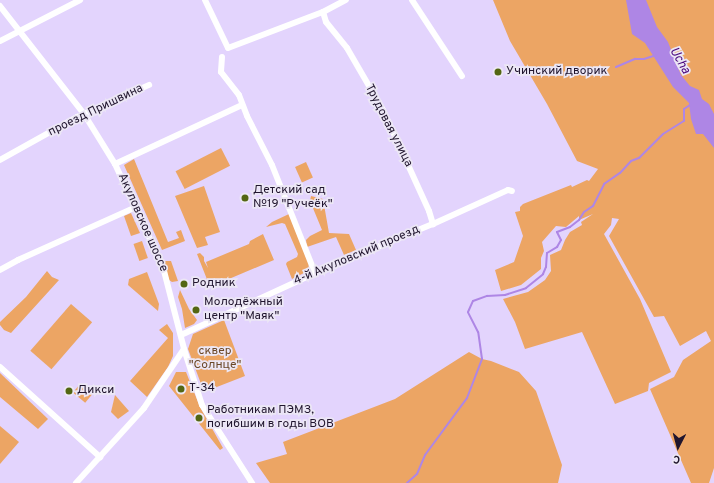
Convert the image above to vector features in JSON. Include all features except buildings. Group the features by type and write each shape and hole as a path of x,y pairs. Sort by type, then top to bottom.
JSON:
{"street":[{"path":"0,41 80,0"},
{"path":"205,0 228,48 323,12 346,0"},
{"path":"412,0 462,76"},
{"name":"Акуловское шоссе","path":"0,6 21,31 84,114 115,164 163,267 184,348 202,405 252,483"},
{"name":"Трудовая улица","path":"323,12 326,22 347,48 384,110 429,211 433,224"},
{"path":"222,57 221,72 239,95 242,105 272,165 315,273"},
{"name":"проезд Пришвина","path":"0,160 84,114 149,85"},
{"path":"115,164 242,105"},
{"name":"4-й Акуловский проезд","path":"181,335 315,273 433,224 508,190 512,191"},
{"path":"0,270 18,260 136,207"},
{"path":"76,483 144,408 184,348"},
{"path":"0,367 100,457"}],"green space":[{"path":"493,0 714,0 714,468 709,483 691,483 650,389 674,377 683,360 711,341 706,331 680,346 664,316 654,317 609,236 619,219 612,218 611,225 604,234 640,299 671,372 649,383 648,391 615,404 582,332 525,349 515,322 503,299 528,292 545,280 551,271 550,255 561,250 570,232 582,225 581,222 593,214 579,220 579,216 566,227 556,226 542,242 544,251 541,258 541,269 521,285 501,291 495,270 514,262 523,236 515,212 520,211 520,207 523,204 571,185 572,187 587,180 589,181 598,169 577,161 547,104 510,41"},
{"path":"221,148 230,166 185,189 176,171"},
{"path":"134,159 168,242 179,238 176,232 181,230 185,241 162,250 124,165"},
{"path":"306,162 313,178 302,182 295,167"},
{"path":"204,186 220,232 205,237 208,245 197,248 175,196"},
{"path":"311,196 323,199 329,233 349,234 356,250 344,255 336,237 307,247 306,240 310,236 322,230 310,201"},
{"path":"131,213 140,233 131,236 124,216"},
{"path":"289,214 309,264 308,271 292,279 286,264 297,257 298,254 285,224 282,223 266,227 272,222"},
{"path":"263,234 274,260 210,287 197,254 200,253 204,257 204,261 208,268 206,262 249,244 250,241"},
{"path":"142,241 148,258 139,261 133,244"},
{"path":"163,261 171,261 178,281 172,282 169,280"},
{"path":"47,271 52,277 59,280 11,333 4,330 0,325 0,322 26,297"},
{"path":"147,272 159,304 158,311 128,285 129,279"},
{"path":"180,290 189,309 197,320 194,324 185,328 182,309 178,297"},
{"path":"71,304 92,322 51,369 30,351"},
{"name":"сквер \"Солнце\"","path":"224,320 245,376 204,392 188,349 193,334"},
{"path":"167,324 173,333 173,356 168,367 147,397 130,381 168,338 159,330"},
{"path":"469,352 482,359 519,372 536,391 562,465 558,483 270,483 256,463 287,454 283,442 395,399"},
{"path":"176,372 186,372 200,407 223,448 220,450 169,386"},
{"path":"0,373 48,419 38,429 0,397"},
{"path":"80,384 92,394 85,403 73,392"},
{"path":"115,395 129,411 118,419 111,412"},
{"path":"0,426 19,442 0,464"}],"shaded area":[{"path":"626,0 646,0 657,27 668,42 681,75 690,86 699,90 702,99 709,104 714,114 714,148 703,134 696,134 691,119 689,103 673,87 645,43 632,34"}],"waterway":[{"path":"616,67 635,59 644,59 656,55"},
{"path":"407,483 417,474 425,455 467,398 482,359 478,332 468,312 473,301 487,296 505,295 526,288 543,274 546,267 547,253 557,247 561,240 557,232 570,227 579,220 584,212 593,206 604,184 620,173 631,161 639,158 663,134 684,121 684,109 690,105"}],"place":[{"name":"Учинский дворик","path":"498,72"},
{"name":"Детский сад №19 \"Ручеёк\"","path":"245,198"},
{"name":"Родник","path":"184,284"},
{"name":"Молодёжный центр \"Маяк\"","path":"196,310"},
{"name":"Т-34","path":"181,389"},
{"name":"Дикси","path":"69,391"},
{"name":"Работникам ПЭМЗ, погибшим в годы ВОВ","path":"199,418"}],"water label":[{"name":"Ucha","path":"679,61"}]}
